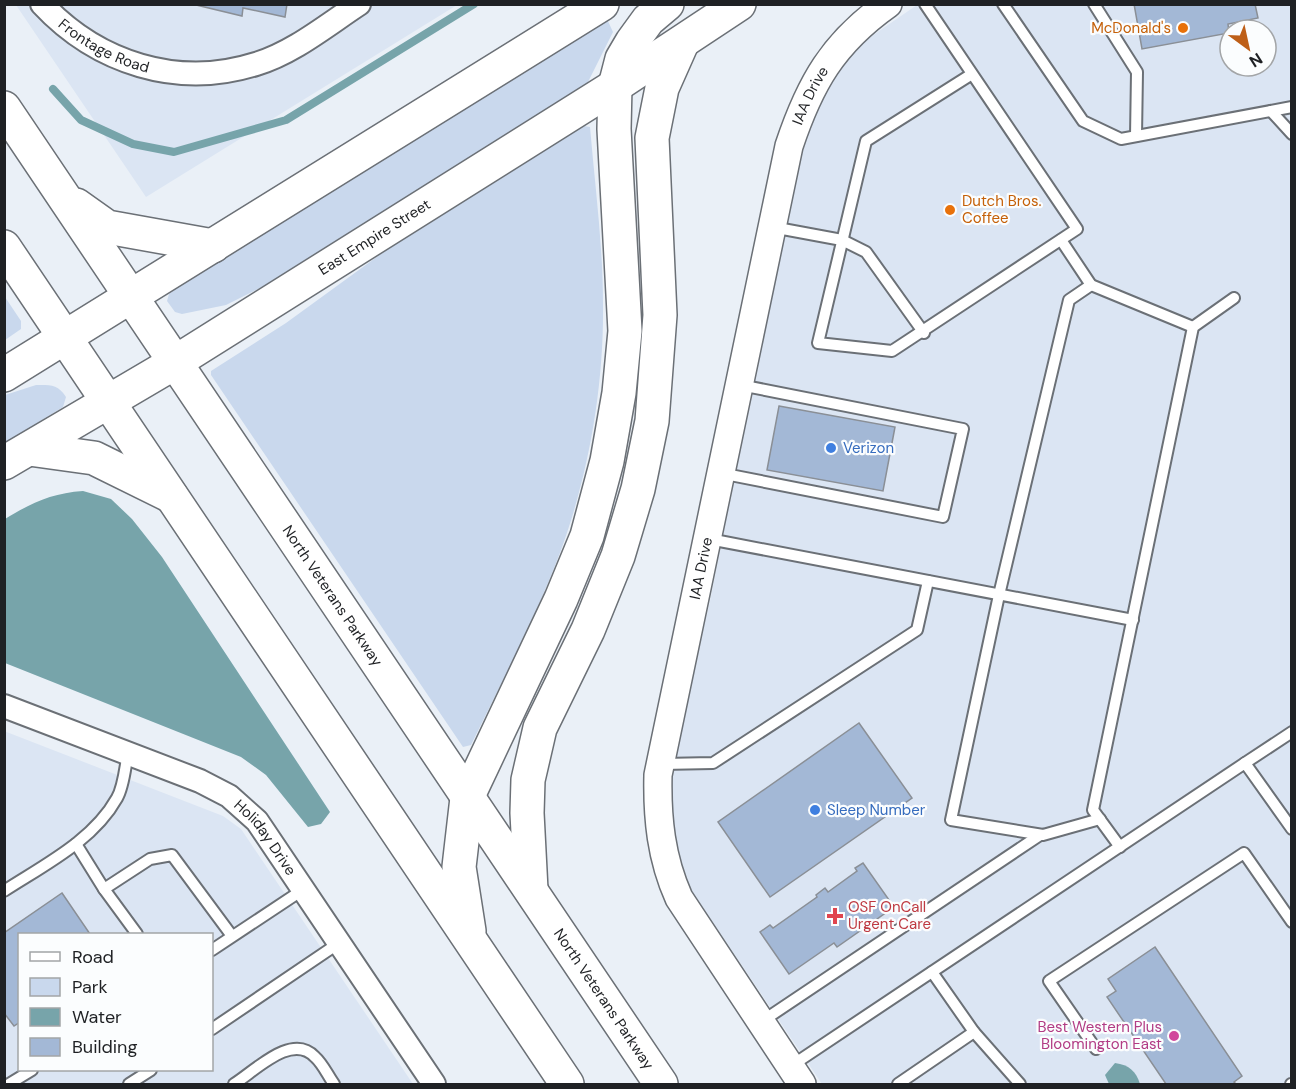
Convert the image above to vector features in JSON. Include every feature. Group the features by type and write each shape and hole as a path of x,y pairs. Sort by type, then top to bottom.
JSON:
{"main road":[{"path":"4,375 66,339 602,4"},
{"path":"471,941 459,867 467,798 561,599 587,536 607,461 619,393 625,331 614,129 615,86 622,59 632,42 648,20 667,4"},
{"name":"East Empire Street","path":"17,456 174,363 615,86 739,4"},
{"path":"531,892 527,813 528,780 540,728 588,630 618,556 638,489 652,422 660,315 652,138 662,88 682,43"},
{"name":"North Veterans Parkway","path":"4,108 661,1084"},
{"path":"62,195 107,227 213,246"},
{"path":"4,247 567,1084"},
{"path":"17,456 94,458 173,497"}],"street":[{"name":"Frontage Road","path":"42,4 72,32 110,55 131,64 175,73 220,73 257,64 287,50 359,4"},
{"name":"IAA Drive","path":"796,1076 692,919 669,876 657,819 659,764 789,146 801,108 818,75 850,35 888,4"},
{"name":"Holiday Drive","path":"4,706 200,781 229,796 257,821 434,1084"}],"lane":[{"path":"926,4 1077,229 924,333 892,351 818,343 866,141 972,74"},
{"path":"1003,4 1083,121 1121,139 1292,107"},
{"path":"1094,4 1137,72 1136,136"},
{"path":"1271,111 1292,134"},
{"path":"772,227 842,240 866,252 924,333"},
{"path":"1061,240 1091,285 1193,327"},
{"path":"1040,835 951,820 999,595 1069,300 1091,285"},
{"path":"1120,847 1093,810 1193,327 1233,298"},
{"path":"720,473 943,517 963,429 738,385"},
{"path":"706,538 1132,621"},
{"path":"659,764 713,763 917,630 928,581"},
{"path":"796,1076 932,972 1292,732"},
{"path":"4,891 75,844 98,823 118,797 128,753"},
{"path":"1245,763 1292,829"},
{"path":"761,1022 1040,835 1100,819"},
{"path":"75,844 136,933"},
{"path":"1096,1049 1049,981 1244,853 1292,922"},
{"path":"104,889 150,859 172,855 232,936"},
{"path":"213,949 304,889"},
{"path":"213,1028 339,944"},
{"path":"932,972 974,1032 1020,1084"},
{"path":"898,1084 974,1032"},
{"path":"234,1084 288,1049 300,1048 315,1056 334,1084"},
{"path":"9,1084 30,1071"},
{"path":"129,1084 149,1071"}],"shaded area":[{"path":"16,5 457,5 146,197"},
{"path":"917,5 1291,5 1291,1084 822,1084 691,890 676,849 670,801 673,760 710,601 799,153 818,102 848,58 863,42"},
{"path":"4,731 223,816 241,829 413,1084 5,1084"}],"green space":[{"path":"607,19 613,32 587,84 262,287 226,305 182,314 175,312 167,301 169,294 177,287"},
{"path":"584,126 590,127 603,282 601,366 587,460 571,521 541,600 471,745 463,747 211,375 211,371 286,323 385,251"},
{"path":"5,297 21,321 21,329 5,340"},
{"path":"36,385 57,387 66,397 63,407 5,443 5,395"}],"water":[{"path":"83,491 111,499 132,519 162,557 330,812 321,824 308,827 266,775 241,757 5,663 5,519 42,500"},
{"path":"1115,1063 1131,1069 1140,1084 1109,1084 1105,1075"}],"building":[{"path":"192,4 287,4 285,17 243,8 242,16"},
{"name":"McDonald's","path":"1134,4 1255,4 1258,18 1218,18 1218,35 1142,49"},
{"name":"Verizon","path":"779,406 895,427 883,491 767,470"},
{"name":"Sleep Number","path":"859,723 912,798 770,897 718,822"},
{"name":"OSF OnCall Urgent Care","path":"863,863 894,907 837,947 834,943 789,974 760,932 770,925 773,928 817,897 816,895 825,888 828,892 857,871 855,868"},
{"path":"62,893 89,933 18,933 18,1023 14,1026 4,1013 4,933"},
{"name":"Best Western Plus Bloomington East","path":"1155,947 1242,1076 1234,1082 1236,1084 1166,1084 1107,997 1116,991 1108,979"}],"waterway":[{"path":"53,89 81,120 133,144 174,152 286,120 474,4"}],"place":[{"name":"McDonald's","path":"1183,28"},
{"name":"Dutch Bros. Coffee","path":"950,210"},
{"name":"Verizon","path":"831,448"},
{"name":"Sleep Number","path":"815,810"},
{"name":"OSF OnCall Urgent Care","path":"835,916"},
{"name":"Best Western Plus Bloomington East","path":"1174,1036"}]}
